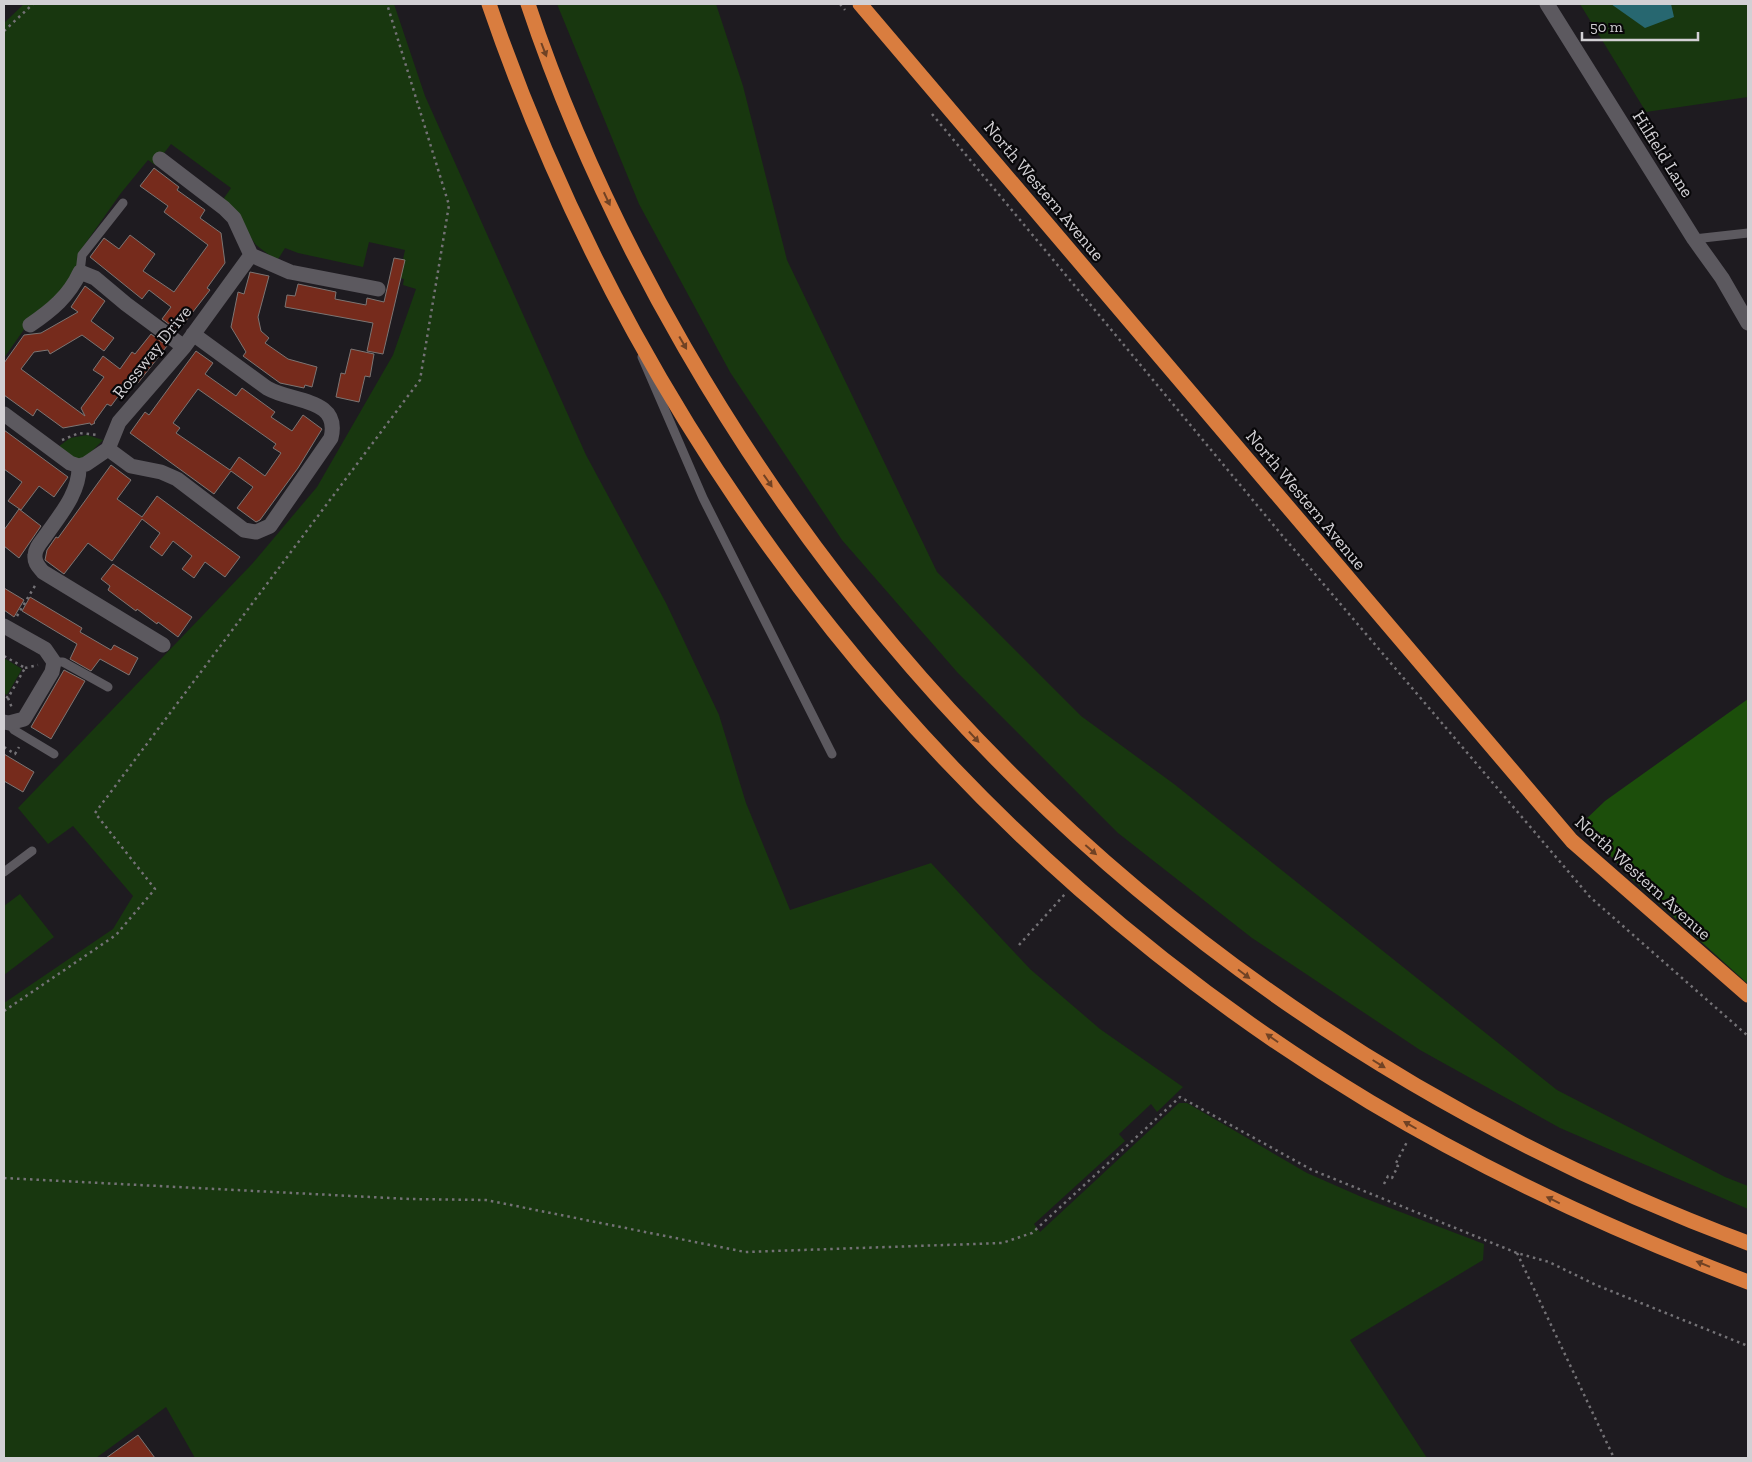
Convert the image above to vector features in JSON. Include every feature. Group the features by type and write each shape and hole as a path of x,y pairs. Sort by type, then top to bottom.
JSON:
{"highway":[{"path":"489,4 528,112 589,248 630,327 675,406 723,483 826,622 877,684 975,791 1074,884 1172,966 1301,1059 1369,1101 1473,1160 1581,1214 1748,1282"},
{"path":"528,4 539,38 585,154 624,234 663,310 743,443 803,531 853,598 929,687 1012,776 1072,833 1167,914 1258,985 1320,1028 1448,1104 1524,1146 1613,1187 1748,1243"},
{"name":"North Western Avenue","path":"860,4 1572,841 1748,995"}],"street":[{"name":"Hilfield Lane","path":"1547,4 1694,240 1722,278 1748,323"},
{"path":"160,159 224,208 234,218 251,255 290,272 378,289"},
{"name":"Rossway Drive","path":"79,466 86,464 109,445 119,422 184,347 251,255"},
{"path":"30,325 60,303 80,272 94,278 184,347"},
{"path":"109,445 131,466 177,478 244,530 256,532 270,526 332,438 331,417 322,407 279,395 267,388 193,334"},
{"path":"4,414 70,463 79,466 79,474 74,491 37,549 35,558 37,565 43,572 163,645"},
{"path":"6,627 45,649 54,662 52,672 24,719 6,722"}],"lane":[{"path":"80,272 82,255 123,202"},
{"path":"1694,240 1748,232"},
{"path":"630,327 704,498 832,754"},
{"path":"54,662 63,662 108,687"},
{"path":"6,722 14,730 54,754"},
{"path":"4,872 32,851"}],"path":[{"path":"4,31 33,4"},
{"path":"4,1011 116,935 155,888 95,813 420,380 449,205 387,4"},
{"path":"840,4 846,11"},
{"path":"929,111 1286,540 1590,897 1748,1036"},
{"path":"49,448 69,436 79,434 94,434 109,445"},
{"path":"6,627 43,572"},
{"path":"4,656 25,668 8,698 4,695"},
{"path":"4,747 15,754 24,736"},
{"path":"1019,945 1074,884"},
{"path":"4,1178 409,1199 486,1200 744,1252 1002,1243 1032,1233 1180,1097 1312,1170 1517,1253 1549,1262 1596,1285 1748,1346"},
{"path":"1384,1184 1388,1176 1392,1178 1402,1152"},
{"path":"1517,1253 1614,1458"}],"green space":[{"path":"24,4 394,4 425,96 586,455 666,603 719,715 746,803 790,910 931,863 1030,969 1100,1029 1183,1087 1157,1112 1151,1104 1119,1134 1125,1141 1034,1224 1040,1232 1179,1103 1187,1103 1307,1173 1364,1198 1484,1244 1483,1260 1350,1340 1427,1458 195,1458 166,1407 96,1458 4,1458 4,1003 113,929 133,896 73,826 48,844 18,808 252,564 317,487 393,355 416,289 403,285 404,279 399,278 405,250 369,242 363,267 298,253 285,248 277,261 256,245 226,202 224,198 231,188 171,144 155,165 148,160 121,193 78,254 77,268 72,280 32,318 4,358 4,23"},
{"path":"557,4 716,4 743,86 787,260 937,572 1081,716 1174,784 1557,1090 1725,1177 1748,1186 1748,1209 1560,1128 1420,1050 1252,938 1118,833 957,672 842,540 730,372 639,204"},
{"path":"1580,4 1748,4 1748,97 1646,112"},
{"path":"87,435 103,440 84,459 75,459 58,447 70,438"},
{"path":"4,658 22,669 7,695 4,693"},
{"path":"1748,699 1748,984 1633,880 1581,824 1605,801"},
{"path":"20,894 54,937 4,975 4,906"}],"water":[{"path":"1611,4 1671,4 1674,17 1645,28"}],"building":[{"path":"154,168 179,187 177,190 205,210 200,218 221,233 225,263 207,288 210,290 178,331 162,319 171,307 149,290 142,299 90,257 104,238 119,249 130,235 155,254 143,271 174,292 208,245 164,212 168,206 140,186"},
{"path":"394,258 405,260 383,354 367,351 373,323 285,307 287,295 295,296 298,284 336,292 335,299 366,305 367,298 384,302"},
{"path":"250,272 269,276 258,317 261,331 269,338 265,343 288,359 317,367 312,387 305,385 304,388 280,383 243,356 246,352 231,327 238,292 244,294"},
{"path":"85,286 105,301 91,321 114,338 104,351 82,335 50,354 48,350 34,352 21,369 85,416 81,408 104,377 93,370 103,356 120,369 132,352 135,354 151,334 167,346 138,383 131,379 111,406 107,404 95,423 63,428 37,409 33,416 4,395 4,363 24,335 41,333 78,312 71,307"},
{"path":"351,349 374,354 370,377 365,376 359,402 336,397 341,373 345,374"},
{"path":"196,351 213,363 205,374 236,396 242,388 275,412 271,417 292,431 303,415 322,429 298,468 260,520 256,522 237,508 253,487 231,471 214,494 130,433 145,412 149,415","holes":["198,389 276,444 273,448 281,453 265,476 239,457 230,470 176,433 180,428 173,423"]},
{"path":"4,430 68,477 54,497 39,486 21,510 8,501 22,482 4,469"},
{"path":"111,465 131,480 117,499 142,517 157,496 240,557 225,577 205,562 194,578 182,569 192,556 173,541 162,556 150,547 160,533 142,519 112,561 88,543 64,574 45,560 47,550 56,537 58,538"},
{"path":"19,509 41,526 19,558 4,546 4,530"},
{"path":"113,564 192,617 178,637 137,609 136,611 108,590 110,586 101,579"},
{"path":"4,588 24,600 14,617 4,610"},
{"path":"30,597 82,628 80,632 111,650 114,645 138,658 129,675 100,659 91,671 70,659 77,644 22,611"},
{"path":"64,670 85,681 51,739 31,727"},
{"path":"4,754 34,772 23,792 4,781"},
{"path":"138,1435 155,1458 106,1458"}]}
